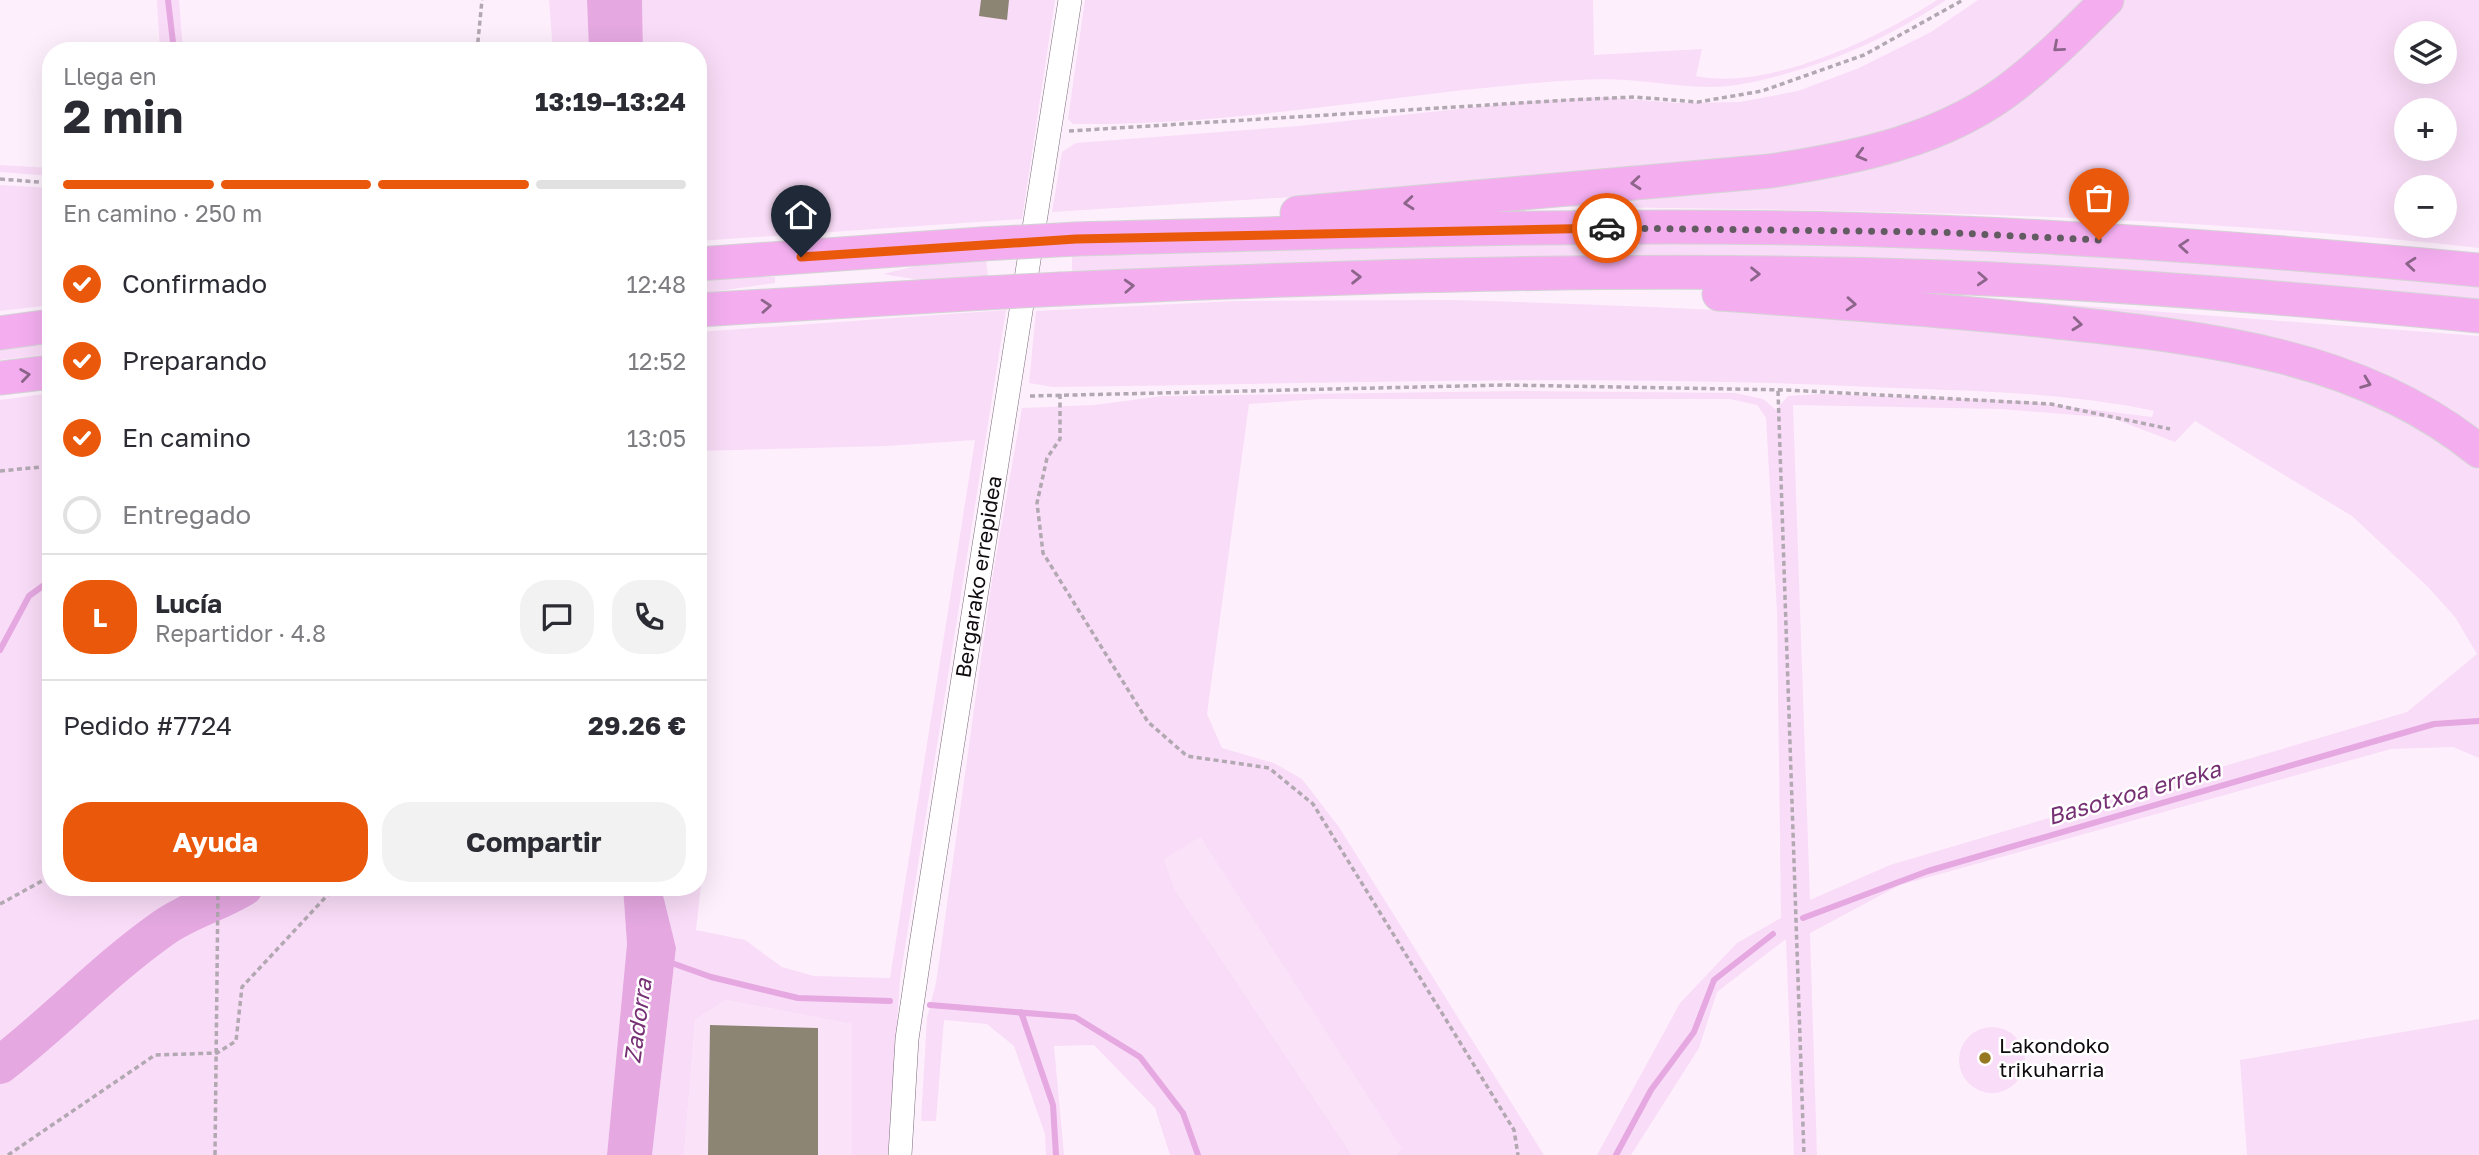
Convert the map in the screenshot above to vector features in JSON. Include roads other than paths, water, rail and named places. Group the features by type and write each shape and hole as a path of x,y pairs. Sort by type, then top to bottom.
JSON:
{"highway":[{"path":"1076,239 1271,215 1770,171 1842,160 1907,142 1959,119 2014,86 2107,0"},
{"path":"707,263 1076,239 1493,228 1935,232 2299,253 2479,270"},
{"path":"707,309 1060,289 1465,275 1725,273 1944,277 2310,300 2479,316"},
{"path":"1465,275 1966,312 2193,337 2302,360 2374,386 2422,411 2479,451"},
{"path":"0,333 42,327"},
{"path":"0,378 42,373"}],"street":[{"name":"Bergarako errepidea","path":"900,1155 907,1039 1070,0"}],"water":[{"path":"587,0 642,0 643,42 589,42"},
{"name":"Zadorra","path":"624,896 663,896 676,948 652,1155 607,1155 627,944"}],"waterway":[{"path":"168,0 173,42"},
{"path":"0,650 29,596 42,587"},
{"name":"Basotxoa erreka","path":"1803,918 1928,871 2434,724 2479,721"},
{"path":"0,1065 162,929 181,917 228,896"},
{"name":"Basotxoa erreka","path":"1616,1155 1651,1090 1694,1032 1714,980 1773,934"},
{"name":"Basotxoa erreka","path":"669,962 711,977 798,998 890,1001"},
{"name":"Basotxoa erreka","path":"930,1005 1075,1017 1140,1057 1183,1113 1198,1155"},
{"path":"1021,1012 1053,1105 1056,1155"}],"place":[{"name":"Lakondoko trikuharria","path":"1985,1058"}]}
